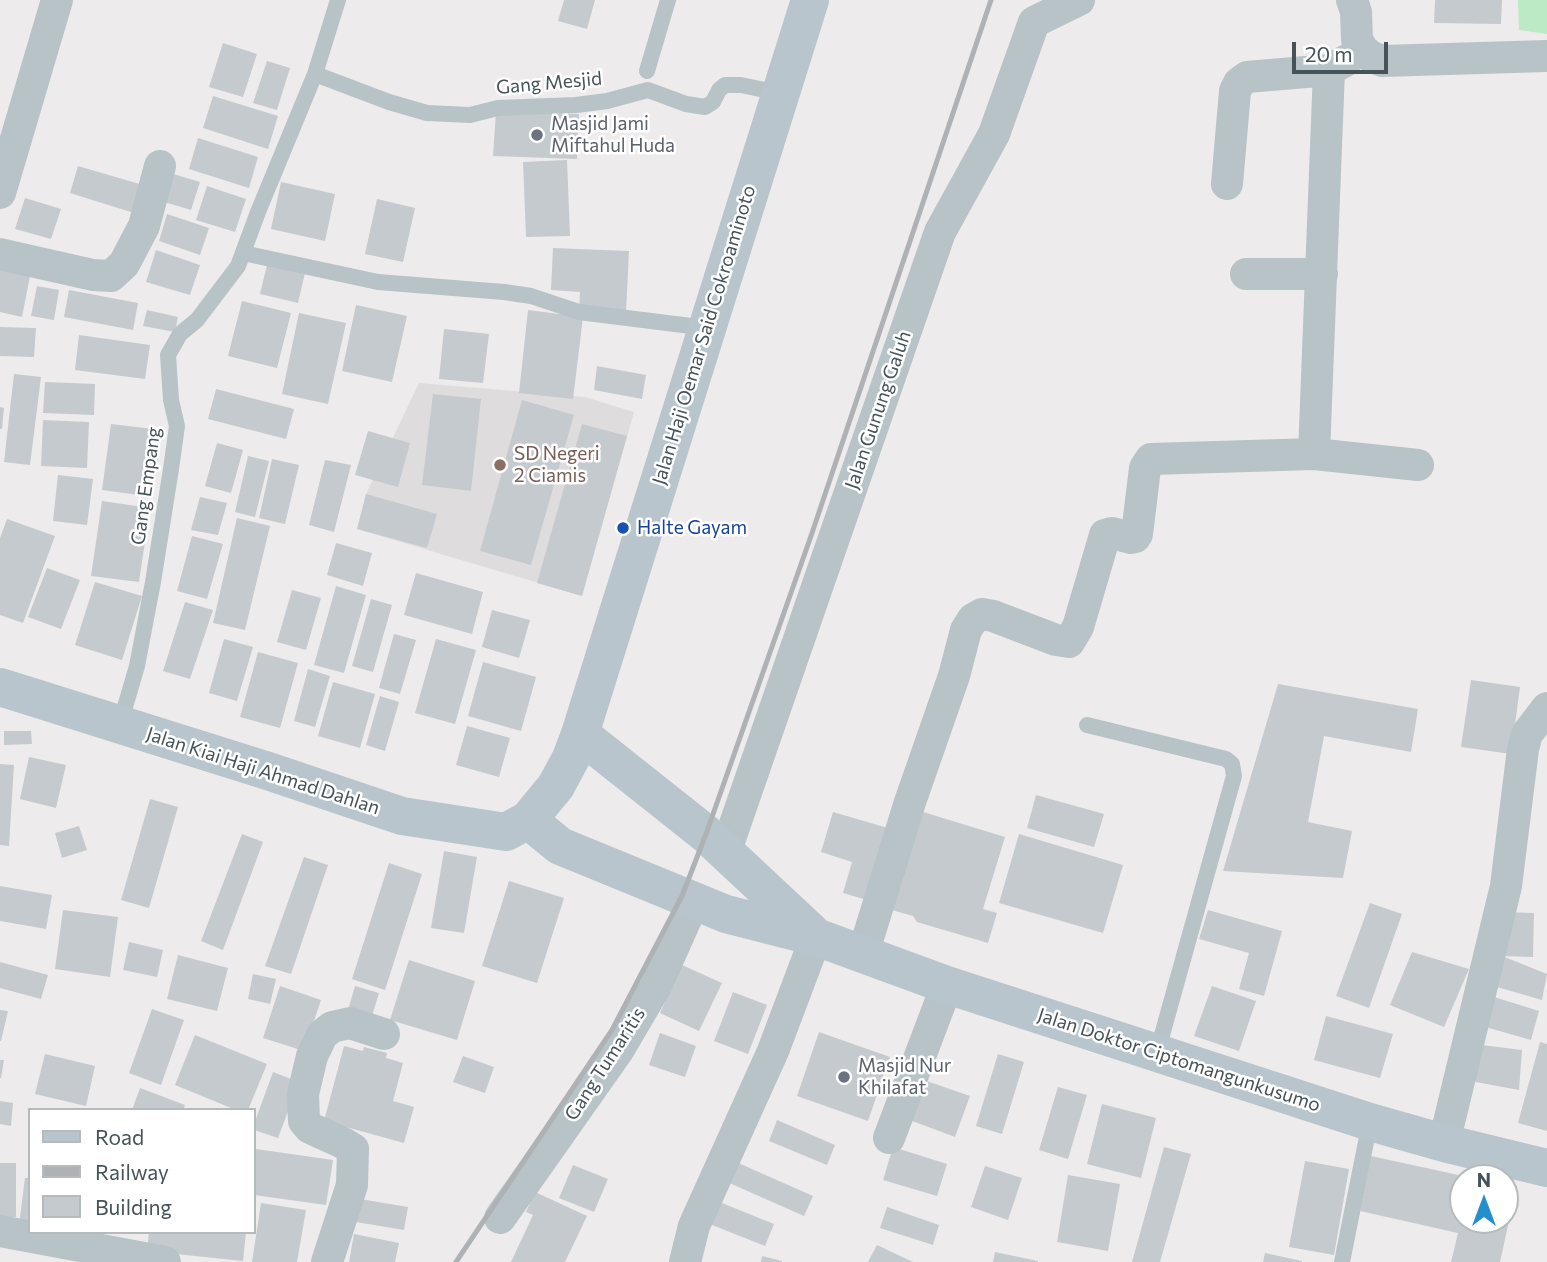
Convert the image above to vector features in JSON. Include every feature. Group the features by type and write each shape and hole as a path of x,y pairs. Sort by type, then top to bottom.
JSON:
{"main road":[{"name":"Jalan Haji Oemar Said Cokroaminoto","path":"528,820 556,786 580,734 810,0"},
{"name":"Jalan Kiai Haji Ahmad Dahlan","path":"0,687 402,816 506,832 528,820"},
{"name":"Jalan Doktor Ciptomangunkusumo","path":"580,734 706,834 816,937"},
{"name":"Jalan Doktor Ciptomangunkusumo","path":"528,820 561,846 726,914 816,937 947,985 1370,1122 1547,1168"}],"street":[{"path":"0,192 12,108 57,0"},
{"name":"Jalan Gunung Galuh","path":"725,853 940,232 995,134 1034,22 1079,0"},
{"path":"1352,0 1356,12 1357,40 1363,50 1382,61 1547,56"},
{"path":"1227,184 1235,91 1239,83 1247,77 1329,70 1363,50"},
{"path":"1314,454 1329,70"},
{"path":"0,254 93,275 111,276 124,264 144,226 160,166"},
{"path":"1246,274 1322,274"},
{"path":"863,954 910,802 973,619 982,614 993,616 1056,640 1069,642 1078,627 1105,535 1112,533 1131,538 1137,534 1145,468 1151,459 1314,454 1418,465"},
{"path":"1444,1143 1506,886 1522,749 1527,734 1547,708"},
{"name":"Gang Tumaritis","path":"500,1218 619,1049 656,986 694,901"},
{"path":"685,1262 694,1226 773,1051 816,937"},
{"path":"889,1138 947,985"},
{"path":"327,1262 352,1185 353,1149 310,1128 304,1121 303,1094 312,1056 322,1035 332,1027 350,1023 384,1034"},
{"path":"0,1231 165,1262"}],"lane":[{"name":"Gang Empang","path":"120,724 139,654 153,582 177,426 171,400 168,355 180,334 197,320 238,266 315,74 338,0"},
{"path":"647,71 668,0"},
{"name":"Gang Mesjid","path":"315,74 389,102 427,113 470,115 498,108 607,101 648,90 686,104 705,107 713,102 725,85 741,85 779,93"},
{"path":"243,253 377,282 504,292 531,296 579,312 707,328"},
{"path":"1087,725 1226,759 1232,764 1234,776 1157,1053"},
{"path":"1342,1262 1370,1122"}],"shaded area":[{"name":"SD Negeri 2 Ciamis","path":"419,383 585,397 634,412 582,596 357,529 366,494"}],"green space":[{"path":"1518,0 1547,0 1547,34 1519,30"}],"building":[{"path":"564,0 595,0 587,29 558,21"},
{"path":"1435,0 1502,0 1501,24 1434,23"},
{"path":"223,43 257,54 243,97 209,87"},
{"path":"267,61 290,68 277,110 253,103"},
{"path":"213,96 278,116 268,149 203,128"},
{"name":"Masjid Jami Miftahul Huda","path":"496,112 579,114 577,159 493,156"},
{"path":"198,138 258,157 249,188 189,169"},
{"path":"567,160 570,236 526,237 523,162"},
{"path":"78,166 143,185 134,213 70,193"},
{"path":"170,173 200,182 191,210 161,201"},
{"path":"281,182 335,194 325,241 271,229"},
{"path":"207,186 246,199 235,232 196,220"},
{"path":"25,198 61,209 51,239 15,229"},
{"path":"377,199 415,208 403,262 365,254"},
{"path":"167,214 209,228 200,255 159,241"},
{"path":"553,248 629,251 626,313 579,310 580,292 551,290"},
{"path":"156,250 200,265 190,295 146,282"},
{"path":"267,265 305,273 298,303 260,294"},
{"path":"0,270 30,276 22,317 0,312"},
{"path":"37,286 59,290 54,320 31,316"},
{"path":"69,290 138,303 133,330 64,317"},
{"path":"242,301 291,313 277,368 228,356"},
{"path":"356,305 407,316 392,382 342,371"},
{"path":"147,310 178,317 175,332 143,326"},
{"path":"528,310 583,317 573,399 519,393"},
{"path":"299,313 346,323 328,404 282,394"},
{"path":"0,327 36,328 34,357 0,356"},
{"path":"444,329 489,334 483,383 439,379"},
{"path":"79,335 150,345 145,379 75,370"},
{"path":"597,366 646,375 642,399 594,390"},
{"path":"14,374 41,377 30,465 4,462"},
{"path":"45,382 95,384 94,415 43,413"},
{"path":"216,389 294,409 286,439 208,419"},
{"path":"433,394 481,399 471,491 422,485"},
{"path":"522,400 574,415 531,565 480,551"},
{"path":"0,407 4,408 2,429 0,429"},
{"path":"43,420 89,422 87,468 41,466"},
{"path":"111,424 162,430 153,497 102,490"},
{"path":"582,424 627,436 582,596 537,583"},
{"path":"368,431 410,443 398,487 355,475"},
{"path":"217,443 243,450 231,493 205,486"},
{"path":"248,456 269,461 255,517 235,512"},
{"path":"272,459 299,465 285,524 259,518"},
{"path":"325,460 351,465 334,532 309,525"},
{"path":"58,475 93,479 87,525 53,521"},
{"path":"366,494 437,514 427,548 357,529"},
{"path":"200,497 227,503 218,535 191,530"},
{"path":"102,501 150,508 139,582 91,576"},
{"path":"237,518 270,526 245,630 213,623"},
{"path":"7,519 55,536 23,623 0,615 0,538"},
{"path":"192,536 223,544 207,599 177,591"},
{"path":"336,543 372,553 363,586 327,575"},
{"path":"47,568 80,580 61,629 28,617"},
{"path":"416,573 483,592 472,634 404,615"},
{"path":"95,582 142,596 122,660 75,645"},
{"path":"336,586 366,595 344,673 314,665"},
{"path":"292,590 321,598 306,650 277,642"},
{"path":"371,599 392,605 373,672 352,666"},
{"path":"185,602 213,610 190,679 163,671"},
{"path":"492,610 530,620 519,658 482,647"},
{"path":"394,634 416,640 400,694 379,688"},
{"path":"224,639 253,647 237,701 209,693"},
{"path":"436,639 476,650 455,724 415,713"},
{"path":"258,652 298,663 280,728 240,717"},
{"path":"483,662 536,677 521,731 468,716"},
{"path":"308,669 330,676 315,727 294,721"},
{"path":"1471,680 1520,687 1511,754 1461,747"},
{"path":"333,682 375,694 360,748 318,736"},
{"path":"1278,684 1418,709 1411,752 1324,736 1308,822 1352,831 1343,878 1223,871"},
{"path":"380,696 399,702 385,751 366,745"},
{"path":"467,726 510,738 499,777 456,765"},
{"path":"4,731 31,731 32,744 4,745"},
{"path":"29,757 66,765 56,808 20,799"},
{"path":"0,764 14,765 9,846 0,845"},
{"path":"1036,795 1104,814 1094,847 1027,828"},
{"path":"150,799 178,807 149,908 121,900"},
{"path":"910,808 1005,837 983,909 997,913 988,943 917,922 913,916 881,907"},
{"path":"833,812 898,831 877,903 843,893 852,862 821,852"},
{"path":"79,826 87,850 62,858 55,833"},
{"path":"242,834 263,842 223,950 201,941"},
{"path":"1019,834 1123,865 1103,933 999,903"},
{"path":"444,851 477,857 464,933 431,928"},
{"path":"304,857 328,865 291,974 265,966"},
{"path":"389,863 422,874 385,990 352,979"},
{"path":"509,881 564,898 537,983 482,966"},
{"path":"0,886 52,895 46,929 0,921"},
{"path":"1370,903 1402,914 1369,1008 1336,996"},
{"path":"63,910 118,917 110,977 55,969"},
{"path":"1208,910 1282,931 1264,996 1239,989 1249,953 1199,939"},
{"path":"1502,912 1534,913 1533,957 1502,956"},
{"path":"129,942 163,950 157,977 123,970"},
{"path":"1412,952 1469,969 1444,1027 1390,1005"},
{"path":"178,955 228,968 217,1011 167,999"},
{"path":"1502,956 1547,974 1542,1000 1490,985"},
{"path":"409,960 475,981 457,1040 390,1020"},
{"path":"0,962 48,975 41,999 0,988"},
{"path":"682,965 722,983 699,1031 660,1013"},
{"path":"253,974 276,979 270,1004 248,999"},
{"path":"280,986 321,1000 304,1051 263,1038"},
{"path":"355,986 379,993 370,1023 346,1017"},
{"path":"1212,986 1256,1001 1239,1051 1194,1036"},
{"path":"733,992 767,1005 748,1054 714,1041"},
{"path":"1491,996 1539,1011 1531,1040 1482,1026"},
{"path":"152,1009 184,1020 161,1085 129,1073"},
{"path":"0,1010 8,1011 1,1041 0,1041"},
{"path":"1326,1016 1393,1034 1380,1078 1314,1060"},
{"name":"Masjid Nur Khilafat","path":"819,1032 890,1057 868,1121 797,1096"},
{"path":"660,1033 696,1046 685,1077 649,1065"},
{"path":"195,1035 267,1064 249,1108 231,1108 175,1085"},
{"path":"1540,1042 1547,1044 1547,1131 1518,1123"},
{"path":"1474,1044 1522,1050 1519,1090 1465,1080"},
{"path":"344,1046 363,1051 364,1047 387,1053 386,1058 403,1063 393,1101 414,1107 404,1143 324,1121"},
{"path":"45,1054 95,1066 86,1106 35,1094"},
{"path":"998,1054 1024,1062 1002,1134 976,1126"},
{"path":"463,1056 494,1067 485,1093 453,1082"},
{"path":"0,1060 4,1060 1,1078 0,1078"},
{"path":"273,1072 299,1082 278,1138 256,1131 256,1119"},
{"path":"921,1079 970,1096 955,1137 907,1119"},
{"path":"1058,1087 1087,1095 1068,1159 1039,1150"},
{"path":"140,1088 185,1105 184,1108 133,1108"},
{"path":"0,1101 13,1103 11,1126 0,1124"},
{"path":"1102,1104 1156,1118 1141,1178 1087,1164"},
{"path":"777,1120 835,1145 827,1165 769,1141"},
{"path":"893,1147 947,1164 937,1196 883,1180"},
{"path":"1164,1147 1191,1154 1160,1262 1132,1262"},
{"path":"256,1149 333,1160 326,1205 256,1195"},
{"path":"1371,1156 1449,1173 1449,1231 1360,1211"},
{"path":"1305,1161 1349,1169 1334,1255 1289,1247"},
{"path":"736,1162 813,1196 804,1216 727,1182"},
{"path":"0,1163 16,1163 16,1217 0,1217"},
{"path":"573,1165 608,1179 594,1212 559,1198"},
{"path":"985,1166 1022,1178 1008,1220 971,1207"},
{"path":"1068,1175 1120,1184 1108,1251 1057,1242"},
{"path":"25,1178 28,1178 28,1226 19,1225"},
{"path":"535,1192 587,1216 565,1262 511,1262 533,1215 526,1212"},
{"path":"360,1199 408,1207 404,1230 356,1222"},
{"path":"712,1199 774,1224 765,1246 702,1221"},
{"path":"261,1203 306,1210 297,1262 252,1262"},
{"path":"887,1207 939,1225 933,1245 880,1228"},
{"path":"149,1234 246,1234 243,1261 147,1251"},
{"path":"354,1234 399,1243 395,1262 349,1262"},
{"path":"1458,1234 1506,1234 1500,1262 1451,1262"},
{"path":"877,1245 913,1262 868,1262"},
{"path":"995,1252 1038,1261 1038,1262 993,1262"},
{"path":"1265,1253 1302,1261 1302,1262 1263,1262"},
{"path":"762,1256 782,1261 782,1262 761,1262"}],"railway":[{"path":"456,1262 612,1030 682,896 811,536 991,0"}],"place":[{"name":"Masjid Jami Miftahul Huda","path":"537,135"},
{"name":"SD Negeri 2 Ciamis","path":"500,465"},
{"name":"Halte Gayam","path":"623,528"},
{"name":"Masjid Nur Khilafat","path":"844,1077"}]}
